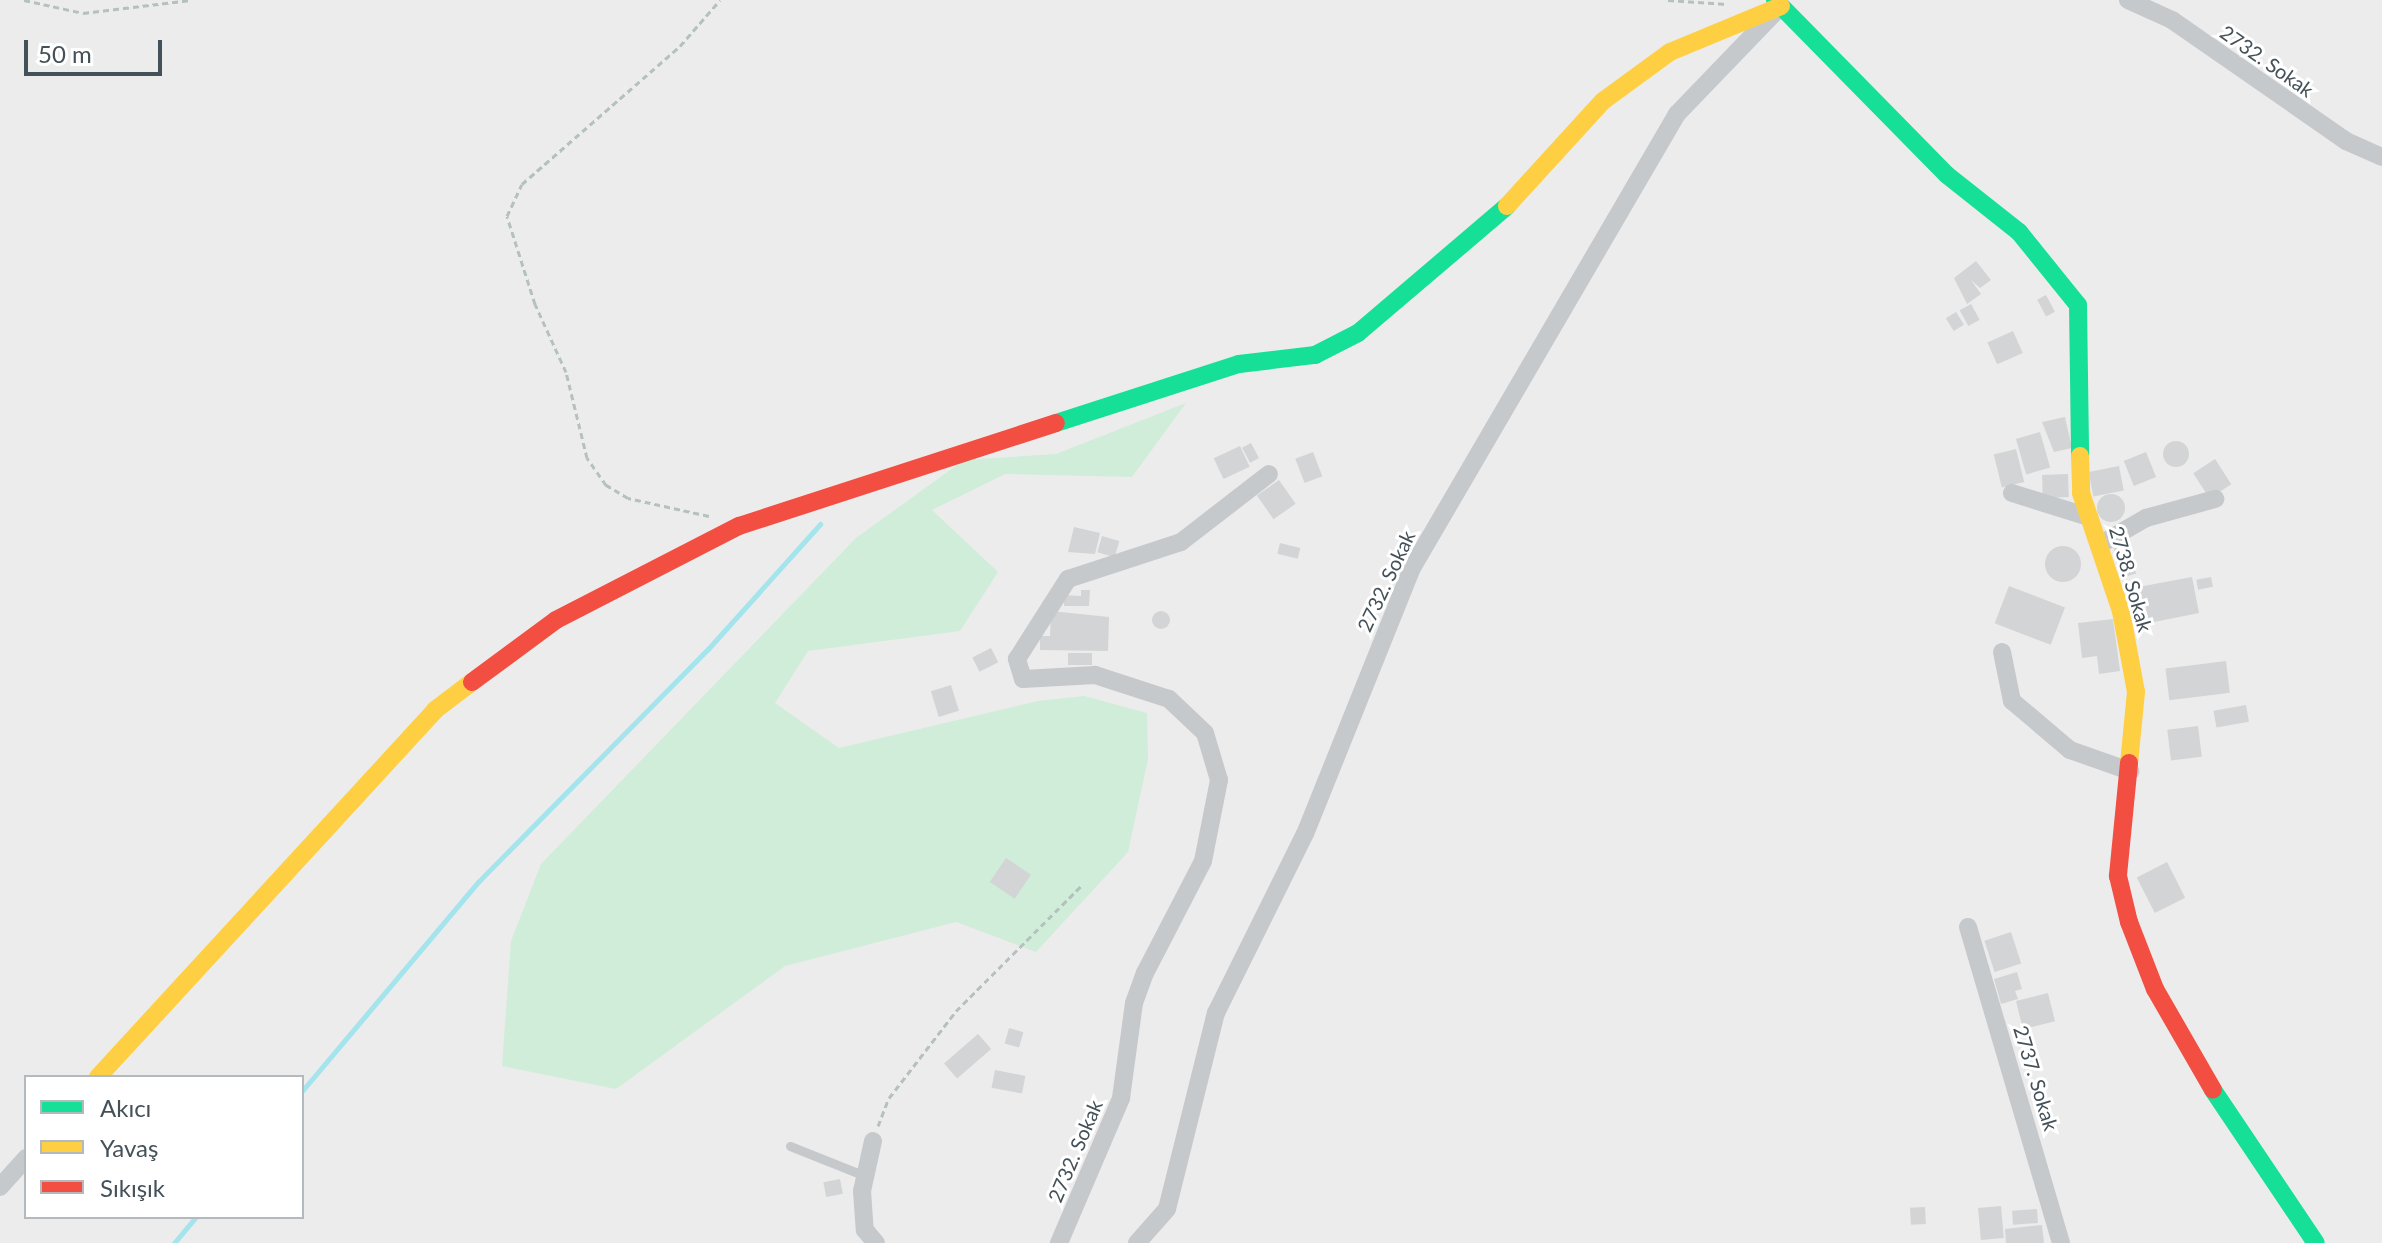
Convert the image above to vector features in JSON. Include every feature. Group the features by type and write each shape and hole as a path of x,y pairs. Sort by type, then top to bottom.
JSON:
{"street":[{"name":"2732. Sokak","path":"2128,0 2172,20 2346,141 2382,157"},
{"path":"100,1075 435,710 556,620 739,526 1239,364 1315,355 1358,333 1500,214 1614,93 1670,52 1783,2"},
{"name":"2732. Sokak","path":"1137,1243 1167,1209 1216,1013 1305,834 1412,568 1677,114 1783,2"},
{"name":"2738. Sokak","path":"1783,2 1947,175 2019,232 2078,305 2081,493 2121,611 2136,692 2118,876 2155,989 2206,1080 2316,1243"},
{"name":"2732. Sokak","path":"1059,1243 1121,1098 1141,983 1203,861 1219,780 1205,733 1154,691 1095,675 1023,679 1015,670 1037,619 1068,579 1181,542 1269,474"},
{"path":"2012,493 2089,517"},
{"path":"2099,545 2146,518 2215,499"},
{"path":"2002,652 2012,701 2070,750 2130,771"},
{"name":"2737. Sokak","path":"1968,927 2061,1243"},
{"path":"873,1141 863,1175 865,1230 876,1243"},
{"path":"0,1187 24,1160"}],"lane":[{"path":"790,1146 863,1175"}],"path":[{"path":"24,0 83,13 191,0"},
{"path":"720,0 680,46 522,184 507,216 531,292 566,372 587,458 606,485 628,498 739,526"},
{"path":"873,1141 889,1098 956,1011 1081,886"}],"green space":[{"path":"1186,403 1132,477 1005,474 932,510 998,572 960,631 808,651 775,703 839,748 1038,701 1084,696 1147,713 1148,759 1128,852 1036,952 956,922 785,966 616,1089 502,1066 511,941 541,864 856,538 964,460 1056,454"}],"building":[{"path":"1976,261 1991,280 1980,288 1971,280 1981,294 1967,304 1954,278"},
{"path":"2046,295 2055,312 2046,316 2037,300"},
{"path":"1971,304 1980,320 1968,326 1960,310"},
{"path":"1956,312 1964,325 1954,331 1946,318"},
{"path":"2013,331 2023,353 1997,364 1987,342"},
{"path":"2065,417 2072,448 2054,452 2042,422"},
{"path":"2040,432 2050,468 2026,474 2016,439"},
{"path":"2176,441 2185,445 2189,454 2185,463 2176,467 2167,463 2163,454 2167,445"},
{"path":"1251,443 1259,458 1250,463 1242,448"},
{"path":"1240,446 1250,467 1223,479 1214,458"},
{"path":"2016,449 2024,482 2002,488 1994,455"},
{"path":"1313,452 1322,476 1305,483 1295,459"},
{"path":"2146,452 2156,477 2134,486 2124,461"},
{"path":"2215,459 2231,484 2210,498 2193,473"},
{"path":"2119,466 2124,491 2093,496 2089,472"},
{"path":"2068,474 2069,497 2043,498 2042,475"},
{"path":"1279,480 1296,504 1274,519 1257,495"},
{"path":"2111,494 2121,498 2125,508 2121,518 2111,522 2101,518 2097,508 2101,498"},
{"path":"1074,527 1100,533 1095,554 1068,552"},
{"path":"1102,536 1119,541 1115,557 1097,552"},
{"path":"1280,543 1300,548 1298,559 1277,554"},
{"path":"2128,544 2132,557 2118,562 2114,548"},
{"path":"2063,546 2076,551 2081,564 2076,577 2063,582 2050,577 2045,564 2050,551"},
{"path":"2132,560 2136,573 2123,577 2119,564"},
{"path":"2192,577 2199,613 2149,623 2145,604 2128,604 2133,588"},
{"path":"2211,577 2213,587 2198,590 2196,580"},
{"path":"2009,586 2065,608 2051,645 1995,623"},
{"path":"1081,590 1090,590 1089,606 1064,606 1064,595 1081,596"},
{"path":"1051,611 1109,617 1108,651 1040,650 1040,636 1050,636"},
{"path":"1161,611 1170,620 1161,629 1152,620"},
{"path":"2113,619 2120,671 2099,674 2097,656 2082,658 2078,623"},
{"path":"991,648 998,662 980,672 972,658"},
{"path":"1068,653 1092,653 1092,665 1068,665"},
{"path":"2226,661 2230,693 2169,700 2165,668"},
{"path":"951,685 959,711 939,717 931,691"},
{"path":"2246,705 2249,722 2216,727 2214,711"},
{"path":"2198,726 2202,757 2171,761 2167,730"},
{"path":"1006,858 1031,875 1015,899 990,882"},
{"path":"2167,862 2185,898 2155,913 2137,877"},
{"path":"2011,932 2021,963 1995,972 1984,941"},
{"path":"2017,972 2022,989 2015,991 2018,999 2001,1004 1994,979"},
{"path":"2048,993 2055,1021 2023,1029 2016,1001"},
{"path":"1009,1028 1023,1032 1019,1048 1005,1043"},
{"path":"978,1034 991,1049 957,1079 944,1064"},
{"path":"995,1070 1025,1076 1022,1094 992,1088"},
{"path":"840,1179 843,1194 826,1197 823,1182"},
{"path":"2001,1206 2004,1238 1981,1240 1978,1208"},
{"path":"1925,1207 1926,1224 1911,1225 1910,1208"},
{"path":"2037,1209 2038,1223 2013,1225 2012,1211"},
{"path":"2042,1225 2044,1243 2006,1243 2005,1229"}],"waterway":[{"path":"304,1089 478,882 708,649 820,524"},
{"path":"174,1243 194,1219"}],"traffic: fast":[{"path":"1775,0 1947,175 2019,232 2078,305 2080,456"},
{"path":"1056,423 1239,364 1315,355 1358,333 1507,206"},
{"path":"2213,1090 2316,1243"}],"traffic: slow":[{"path":"1507,206 1603,101 1670,52 1781,6"},
{"path":"2080,456 2081,493 2121,611 2136,692 2129,763"},
{"path":"100,1075 435,710 472,682"}],"traffic: jam":[{"path":"472,682 556,620 739,526 1056,423"},
{"path":"2129,763 2118,876 2129,922 2155,989 2213,1090"}]}
